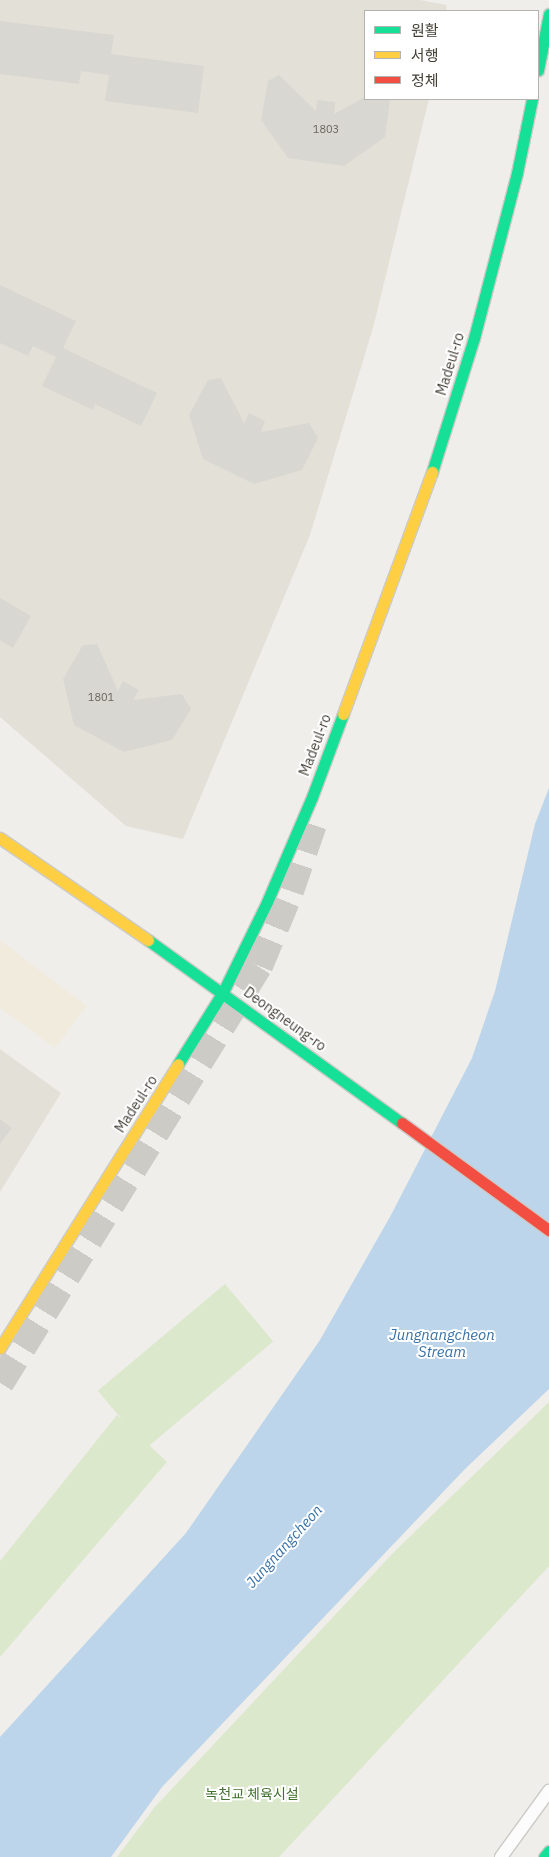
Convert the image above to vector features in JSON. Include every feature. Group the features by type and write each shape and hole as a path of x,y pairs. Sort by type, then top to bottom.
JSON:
{"main road":[{"path":"539,65 549,14"},
{"name":"Madeul-ro","path":"0,1348 223,992 267,902 312,797 433,468 474,338 517,173 532,100"},
{"name":"Deongneung-ro","path":"0,838 223,992 549,1230"},
{"path":"544,1857 549,1851"}],"lane":[{"path":"501,1857 549,1791"}],"shaded area":[{"path":"0,0 420,0 447,5 446,10 364,10 364,100 429,100 373,328 310,535 183,839 126,826 0,717"},
{"path":"0,940 87,1006 55,1048 0,1008"},
{"path":"0,1049 61,1093 0,1192"}],"green space":[{"path":"225,1284 273,1341 146,1448 98,1391"},
{"name":"녹천교 체육시설","path":"549,1402 549,1566 279,1857 117,1857 154,1808 395,1551"},
{"path":"117,1415 167,1462 0,1657 0,1561"}],"water":[{"name":"Jungnangcheon Stream","path":"549,788 549,1389 465,1469 162,1787 111,1857 0,1857 0,1737 186,1533 320,1340 391,1215 472,1058 495,991 535,824"}],"building":[{"path":"0,21 114,35 111,54 204,66 198,113 105,101 109,75 81,71 79,84 0,74"},
{"path":"279,75 316,111 317,100 335,102 334,114 364,98 364,100 388,100 390,101 385,137 344,166 288,158 261,120 268,81"},
{"path":"0,285 76,321 63,348 157,393 141,426 95,404 93,410 42,386 56,357 33,346 28,356 0,343"},
{"path":"221,378 244,423 249,413 265,421 261,432 309,423 318,438 302,470 254,484 203,459 189,415 208,380"},
{"path":"0,598 31,616 13,648 0,640"},
{"path":"97,644 118,691 123,681 139,690 133,700 182,694 191,709 172,740 124,752 74,725 63,679 83,645"},
{"path":"0,1119 12,1128 0,1144"}],"tunnel":[{"path":"0,1383 259,966 290,891 315,818"}],"traffic: fast":[{"path":"539,65 549,14"},
{"path":"432,472 474,338 517,173 532,100"},
{"path":"178,1064 223,992 267,902 312,797 343,714"},
{"path":"148,940 402,1123"},
{"path":"544,1857 549,1851"}],"traffic: slow":[{"path":"343,714 432,472"},
{"path":"0,838 148,940"},
{"path":"0,1348 178,1064"}],"traffic: jam":[{"path":"402,1123 549,1230"}],"water label":[{"name":"Jungnangcheon","path":"284,1546"}]}
